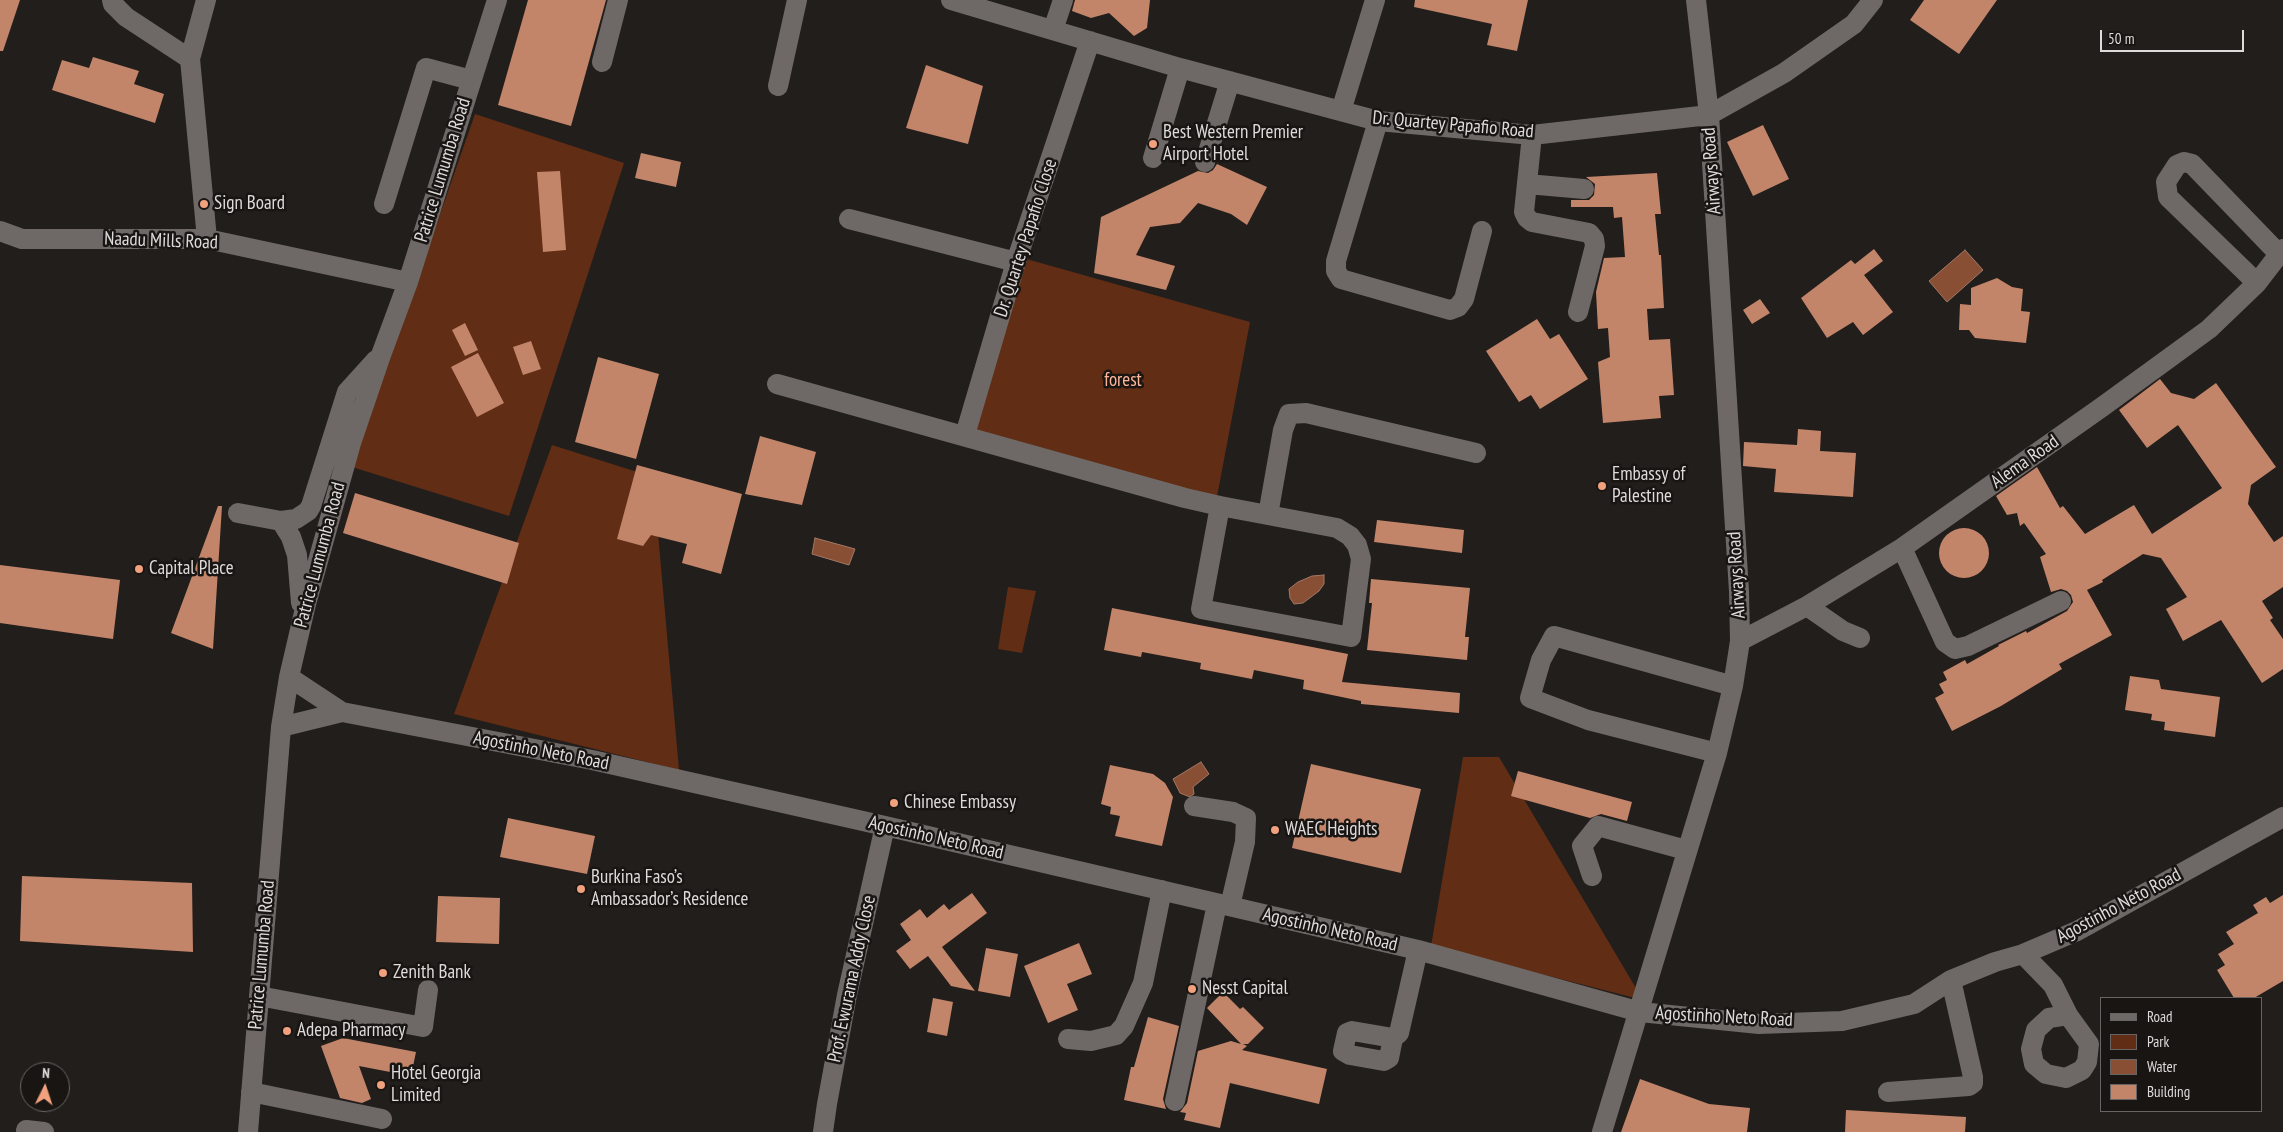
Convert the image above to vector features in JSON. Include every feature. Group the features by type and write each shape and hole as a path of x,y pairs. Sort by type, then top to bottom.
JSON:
{"street":[{"path":"112,0 113,4 126,17 190,59"},
{"path":"206,0 190,59 207,239"},
{"name":"Patrice Lumumba Road","path":"248,1132 281,727 289,677 303,618 351,444 408,282 497,0"},
{"path":"602,62 618,0"},
{"path":"778,86 798,0"},
{"name":"Dr. Quartey Papafio Road","path":"951,0 975,16 1053,30 1180,68 1378,121 1532,135 1709,115 1784,73 1854,24 1873,0"},
{"path":"1053,30 1063,0"},
{"path":"1341,111 1376,0"},
{"name":"Airways Road","path":"1602,1132 1640,1012 1686,850 1717,753 1733,686 1740,641 1739,591 1709,115 1696,0"},
{"name":"Dr. Quartey Papafio Close","path":"965,435 1016,262 1090,41"},
{"path":"384,204 426,68 471,80"},
{"path":"1153,158 1180,68"},
{"path":"1205,162 1230,81"},
{"path":"1378,121 1336,262 1336,271 1341,279 1450,310 1458,308 1464,299 1482,231"},
{"path":"1532,135 1524,212 1527,218 1532,222 1589,233 1594,239 1595,246 1578,312"},
{"path":"2257,283 2168,197 2166,182 2177,165 2184,162 2192,164 2281,252"},
{"path":"1527,184 1584,189"},
{"path":"850,219 1016,262"},
{"name":"Naadu Mills Road","path":"0,231 22,239 207,239 408,282"},
{"name":"Alema Road","path":"1740,641 1807,606 1902,548 2209,329 2257,283 2281,252"},
{"path":"238,513 281,522 303,516 311,506 347,392 381,355"},
{"path":"777,384 1185,498 1337,528 1350,536 1357,545 1360,564 1351,637 1201,609 1220,506"},
{"path":"1268,515 1283,430 1289,414 1306,413 1476,454"},
{"path":"281,522 291,537 297,555 303,618"},
{"path":"1902,548 1945,642 1955,649 1968,646 2061,601"},
{"path":"1807,606 1843,631 1860,638"},
{"path":"1717,753 1588,720 1530,698 1541,660 1554,636 1733,686"},
{"name":"Agostinho Neto Road","path":"289,677 342,712 592,760 1162,890 1418,950 1640,1012 1759,1024 1842,1021 1914,1004 1951,980 1995,962 2023,954 2077,931 2283,817"},
{"name":"Agostinho Neto Road","path":"281,727 342,712"},
{"path":"1175,1101 1223,905 1245,842 1246,818 1233,812 1194,806"},
{"name":"Prof. Ewurama Addy Close","path":"823,1132 847,995 885,826"},
{"path":"1592,876 1582,846 1598,826 1686,850"},
{"path":"1068,1039 1091,1042 1116,1035 1124,1026 1142,983 1162,890"},
{"path":"1393,1038 1399,1032 1418,950"},
{"path":"2023,954 2053,985 2068,1015"},
{"path":"1888,1092 1969,1086 1973,1083 1951,980"},
{"path":"259,996 423,1026 428,990"},
{"path":"251,1092 382,1119"}],"green space":[{"path":"475,114 624,163 509,516 352,467"},
{"name":"forest","path":"1023,258 1250,322 1216,502 968,433"},
{"path":"552,445 653,477 679,770 454,714"},
{"path":"1008,587 1036,591 1022,653 998,649"},
{"path":"1463,757 1499,757 1643,1000 1431,946"}],"water":[{"path":"1965,250 1983,270 1947,302 1929,281"},
{"path":"815,538 855,549 849,565 812,554"},
{"path":"1324,575 1324,584 1319,591 1303,603 1294,604 1290,598 1289,589 1298,582 1312,576"},
{"path":"1201,762 1209,774 1193,787 1194,794 1190,797 1180,793 1173,779"}],"building":[{"path":"0,0 20,0 3,51 0,51"},
{"path":"528,0 606,0 571,126 498,105"},
{"path":"1075,0 1150,0 1147,28 1134,36 1109,13 1091,18 1072,11"},
{"path":"1415,0 1528,0 1517,51 1487,45 1492,24 1414,7"},
{"path":"1924,0 1997,0 1959,54 1910,20"},
{"path":"93,57 139,71 134,84 164,94 155,123 52,90 62,60 89,68"},
{"path":"926,65 983,86 968,144 906,128"},
{"path":"1763,125 1789,179 1753,196 1727,142"},
{"path":"641,153 681,162 676,187 635,178"},
{"path":"1217,164 1267,187 1247,225 1231,214 1198,203 1180,223 1150,227 1136,255 1175,266 1166,290 1094,273 1101,217 1198,171 1208,173"},
{"path":"560,171 566,250 543,252 537,172"},
{"path":"1657,173 1661,214 1655,214 1659,255 1661,255 1664,308 1647,309 1649,340 1670,339 1674,395 1659,396 1661,418 1603,423 1598,362 1610,357 1608,328 1598,329 1596,292 1604,258 1625,257 1622,217 1614,218 1613,207 1571,207 1571,200 1589,200 1594,195 1595,184 1586,177"},
{"path":"1874,249 1883,261 1864,275 1893,312 1863,335 1853,322 1827,338 1801,298 1851,260 1855,264"},
{"path":"1997,278 2012,287 2023,289 2021,311 2030,312 2026,343 1975,338 1969,330 1959,330 1960,304 1971,305 1971,288"},
{"path":"1760,299 1770,313 1752,324 1743,310"},
{"path":"1537,319 1550,339 1559,334 1588,379 1540,409 1531,395 1519,402 1486,351"},
{"path":"465,323 478,350 465,356 452,330"},
{"path":"531,341 541,369 523,375 513,347"},
{"path":"478,353 504,403 477,417 451,367"},
{"path":"598,357 659,374 636,459 575,442"},
{"path":"2160,379 2171,393 2194,399 2216,383 2276,467 2251,485 2248,504 2274,542 2283,536 2283,587 2262,601 2273,618 2270,620 2283,639 2283,669 2262,683 2221,620 2183,641 2166,609 2187,597 2161,558 2143,554 2102,580 2103,582 2087,590 2112,635 2059,664 2062,669 2001,706 1952,731 1935,698 1944,693 1939,684 1947,680 1943,672 1965,660 1967,664 1998,645 2026,631 2027,633 2067,611 2073,602 2071,595 2067,591 2061,589 2051,592 2040,557 2046,554 2024,523 2020,526 2017,513 2007,515 1996,496 2037,467 2060,508 2063,506 2085,534 2134,505 2152,534 2222,488 2178,425 2147,448 2119,410"},
{"path":"1798,429 1821,431 1820,451 1856,453 1853,497 1774,492 1776,469 1743,466 1744,442 1797,445"},
{"path":"760,436 816,452 802,505 745,494"},
{"path":"637,465 742,494 721,574 682,563 687,544 651,535 643,546 617,539"},
{"path":"355,493 519,543 507,584 343,533"},
{"path":"218,506 222,506 213,649 171,633"},
{"path":"1377,520 1464,530 1462,553 1374,542"},
{"path":"1959,528 1969,528 1982,535 1989,548 1989,558 1982,571 1969,578 1959,578 1950,574 1943,567 1939,558 1939,548 1943,539 1950,532"},
{"path":"0,565 120,580 113,639 0,623"},
{"path":"1371,579 1470,588 1465,637 1469,637 1467,660 1367,650 1372,603 1369,603"},
{"path":"1112,608 1348,654 1342,682 1460,693 1459,713 1361,704 1361,701 1303,689 1304,680 1254,670 1252,679 1200,669 1201,663 1142,652 1141,657 1104,650"},
{"path":"2130,676 2159,680 2161,689 2220,697 2215,737 2164,730 2165,722 2151,720 2152,714 2125,710"},
{"path":"1311,764 1421,789 1401,873 1292,848"},
{"path":"1110,765 1153,774 1165,783 1173,797 1162,846 1115,836 1120,816 1110,814 1111,807 1101,804"},
{"path":"1518,771 1632,802 1627,821 1601,814 1590,818 1511,796"},
{"path":"508,818 595,836 587,874 500,857"},
{"path":"22,876 192,883 193,952 20,941"},
{"path":"972,893 987,913 942,947 975,991 951,986 928,956 910,969 896,951 911,940 900,924 920,909 927,918 944,904 949,910"},
{"path":"2283,895 2283,981 2256,997 2233,997 2217,970 2225,965 2218,954 2234,944 2226,932 2258,913 2253,905 2266,897 2270,903"},
{"path":"438,896 500,898 499,944 436,942"},
{"path":"1079,943 1092,974 1067,984 1078,1010 1048,1023 1024,966"},
{"path":"986,948 1018,954 1010,997 978,991"},
{"path":"1223,992 1240,1009 1243,1007 1264,1028 1248,1044 1243,1044 1247,1046 1242,1050 1327,1069 1319,1104 1230,1083 1220,1128 1184,1120 1186,1113 1180,1112 1187,1103 1198,1051 1231,1041 1241,1044 1207,1008"},
{"path":"933,998 953,1002 947,1036 927,1032"},
{"path":"1148,1017 1179,1026 1163,1099 1166,1109 1124,1100 1131,1067 1134,1067"},
{"path":"343,1038 416,1052 411,1076 359,1066 371,1099 362,1103 340,1098 321,1046"},
{"path":"1640,1079 1709,1104 1750,1108 1747,1132 1621,1132"},
{"path":"1846,1110 1966,1117 1965,1132 1845,1132"}],"place":[{"name":"Best Western Premier Airport Hotel","path":"1153,144"},
{"name":"Sign Board","path":"204,204"},
{"name":"Embassy of Palestine","path":"1602,486"},
{"name":"Capital Place","path":"139,569"},
{"name":"Chinese Embassy","path":"894,803"},
{"name":"WAEC Heights","path":"1275,830"},
{"name":"Burkina Faso’s Ambassador’s Residence","path":"581,889"},
{"name":"Zenith Bank","path":"383,973"},
{"name":"Nesst Capital","path":"1192,989"},
{"name":"Adepa Pharmacy","path":"287,1031"},
{"name":"Hotel Georgia Limited","path":"381,1085"}]}
